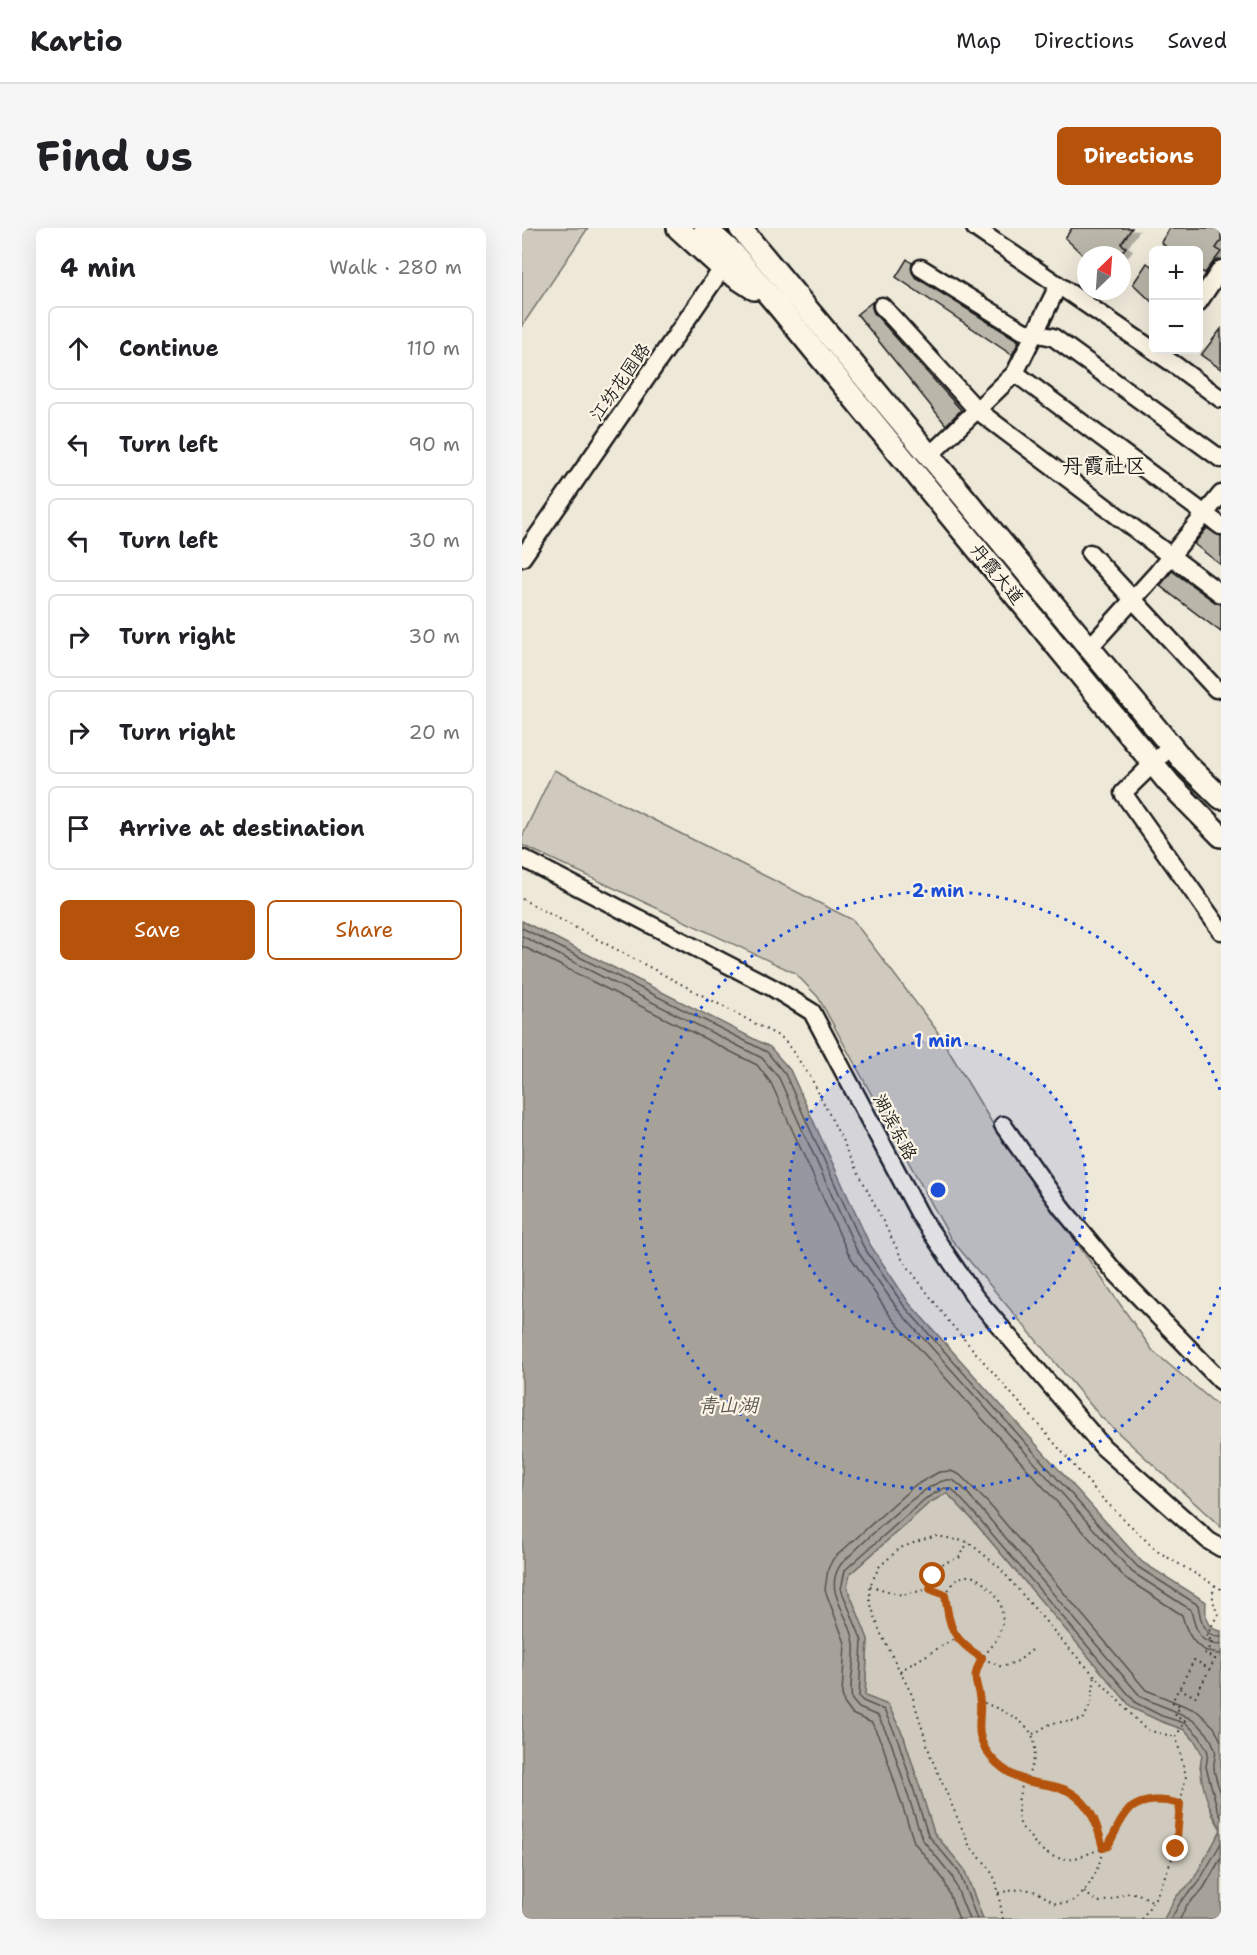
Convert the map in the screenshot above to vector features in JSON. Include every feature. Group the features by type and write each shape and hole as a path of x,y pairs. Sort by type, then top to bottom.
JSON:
{"main road":[{"name":"丹霞大道","path":"678,228 734,239 786,299 1169,783 1221,836"},
{"name":"丹霞大道","path":"705,228 734,239 786,299 930,455 1186,764 1221,798"}],"street":[{"path":"975,228 1221,399"},
{"name":"江纺花园路","path":"522,558 734,239"},
{"path":"921,268 1023,332 1053,337 1221,459"},
{"path":"1200,300 1221,269"},
{"path":"930,455 1015,373 1058,286"},
{"path":"882,306 977,410 1221,594"},
{"path":"1015,373 1221,526"},
{"path":"1089,648 1171,556 1221,494"},
{"path":"1090,553 1216,689"},
{"path":"1171,746 1123,793 1221,931"},
{"name":"湖滨东路","path":"522,858 773,988 812,1012 921,1217 975,1297 1103,1447 1209,1541 1220,1547"},
{"path":"1003,1125 1062,1207 1114,1271 1221,1381"}],"path":[{"path":"522,899 784,1039 811,1078 902,1259 950,1323 1103,1499 1157,1551 1221,1588"},
{"path":"1003,1919 996,1881 988,1866 970,1847 931,1757 912,1695 879,1632 870,1602 870,1586 879,1567 900,1548 937,1536 968,1542 998,1566 1065,1644 1146,1730 1176,1737"},
{"path":"930,1589 936,1566 960,1557 968,1542"},
{"path":"998,1893 1023,1888 1038,1891 1056,1904 1074,1901 1084,1892 1096,1873 1103,1848 1096,1822 1077,1796 1056,1787 1025,1780 999,1766 987,1754 980,1734 980,1701 975,1683 976,1670 982,1658 994,1645 1002,1628 1002,1607 994,1592 980,1580 969,1576 956,1579 945,1595 948,1617 964,1646 982,1658 1002,1667 1018,1661 1032,1650"},
{"path":"1179,1688 1195,1697 1215,1659 1205,1654 1213,1641 1206,1637 1220,1614 1212,1594 1215,1585"},
{"path":"870,1586 902,1594 930,1589 945,1595"},
{"path":"900,1672 957,1637"},
{"path":"1142,1919 1153,1902 1176,1849 1180,1804 1186,1776 1176,1737 1185,1721 1175,1716 1180,1706 1172,1702 1194,1660 1210,1669"},
{"path":"1033,1734 1052,1723 1083,1720 1091,1703 1095,1675"},
{"path":"980,1701 1005,1711 1023,1723 1033,1734 1035,1743 1032,1767 1021,1788 1018,1806 1020,1823 1048,1856 1070,1860 1108,1846 1129,1810 1144,1802 1165,1799 1180,1804"},
{"path":"1084,1892 1098,1902 1111,1900 1125,1893 1138,1892 1153,1902"}],"shaded area":[{"path":"522,228 588,228 522,326"},
{"path":"554,770 853,920 935,1028 991,1121 1153,1351 1221,1408 1221,1527 1100,1416 951,1239 818,997 795,973 522,845 522,837"},
{"path":"947,1493 971,1518 1132,1708 1185,1730 1203,1754 1200,1767 1212,1814 1221,1830 1192,1882 1176,1897 1164,1919 983,1919 964,1869 934,1833 904,1737 888,1705 865,1696 868,1640 847,1587 850,1574 929,1503"}],"water":[{"name":"青山湖","path":"522,921 770,1047 790,1070 869,1243 909,1303 1142,1562 1206,1602 1206,1617 1209,1625 1221,1631 1221,1828 1212,1811 1202,1782 1202,1754 1195,1741 1185,1730 1132,1708 971,1518 947,1493 929,1503 850,1574 847,1587 868,1639 865,1696 888,1705 904,1737 934,1833 964,1869 983,1919 522,1919"},
{"path":"1221,1830 1221,1919 1164,1919 1176,1897 1192,1882"}],"building":[{"path":"1072,228 1132,228 1121,244 1124,246 1077,246 1077,249 1065,238"},
{"path":"1170,228 1221,228 1221,241 1216,248 1221,252 1205,273 1203,272 1203,246 1165,246 1161,242"},
{"path":"907,259 912,263 912,272 915,277 1019,341 1012,355 896,277"},
{"path":"1147,263 1149,264 1149,299 1133,284"},
{"path":"872,302 874,313 961,410 946,425 857,314"},
{"path":"1221,329 1221,369 1201,355"},
{"path":"1207,528 1221,536 1221,565 1194,544"},
{"path":"1172,571 1221,604 1221,632 1160,586"}],"district":[{"name":"丹霞社区","path":"1104,466"}],"route":[{"path":"933,1576 930,1589 945,1595 952,1630 964,1646 982,1658 976,1670 975,1683 980,1701 980,1734 987,1754 999,1766 1025,1780 1056,1787 1077,1796 1096,1822 1103,1848 1108,1846 1129,1810 1144,1802 1165,1799 1180,1804 1176,1849"}]}
